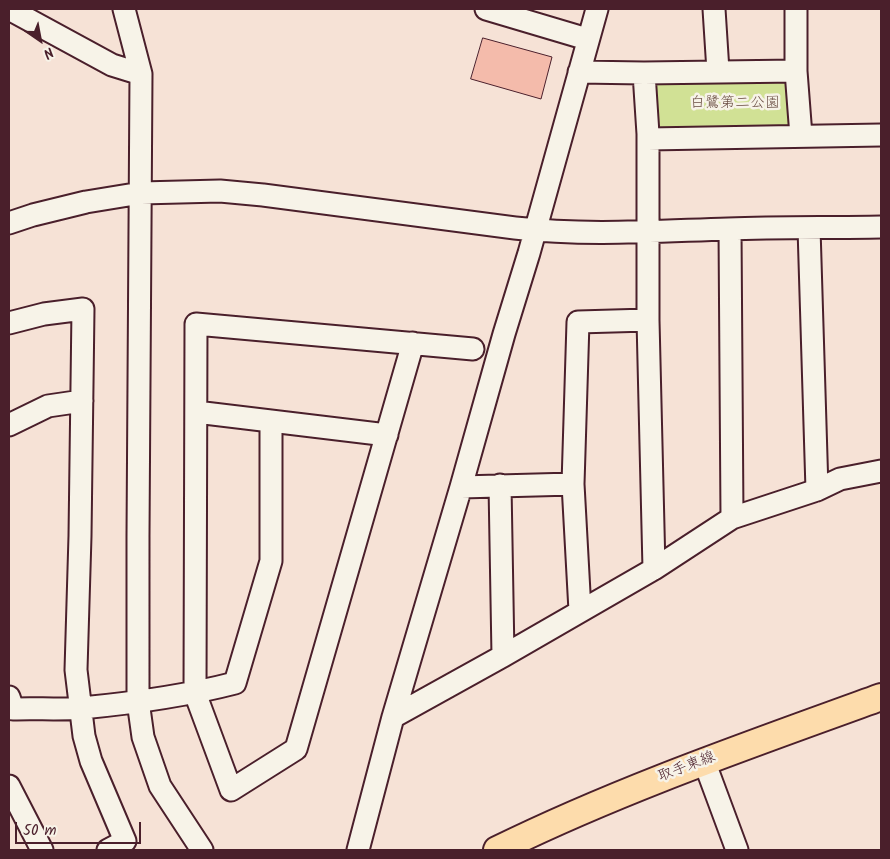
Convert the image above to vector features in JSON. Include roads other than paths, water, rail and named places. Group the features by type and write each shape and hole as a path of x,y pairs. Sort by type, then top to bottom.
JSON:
{"main road":[{"name":"取手東線","path":"514,847 613,798 704,761 881,697"}],"street":[{"path":"124,9 141,74 138,702 143,737 160,786 202,850"},
{"path":"491,9 588,39"},
{"path":"358,850 393,717 461,487 597,9"},
{"path":"714,9 718,71"},
{"path":"796,9 796,71 801,136"},
{"path":"9,10 112,65 141,74"},
{"path":"578,72 644,74 718,71 796,71"},
{"path":"644,74 648,140 648,320 654,569"},
{"path":"648,140 881,135"},
{"path":"9,223 86,202 141,193 220,191 556,232 881,227"},
{"path":"809,228 817,490"},
{"path":"730,229 732,518"},
{"path":"9,323 44,314 83,309 76,670 84,736 91,761 125,841 108,850"},
{"path":"580,611 573,484 578,322 648,320"},
{"path":"413,343 296,748 231,790 195,693 196,324 413,343 473,349"},
{"path":"9,425 48,406 82,401"},
{"path":"196,412 387,435"},
{"path":"9,697 13,709 80,708 138,702 195,693 235,684 271,561 271,421"},
{"path":"393,717 654,569 732,518 817,490 840,479 881,471"},
{"path":"461,487 573,484"},
{"path":"500,486 503,656"},
{"path":"704,761 737,850"},
{"path":"9,786 42,850"}],"park label":[{"name":"白鷺第二公園","path":"735,104"}]}
